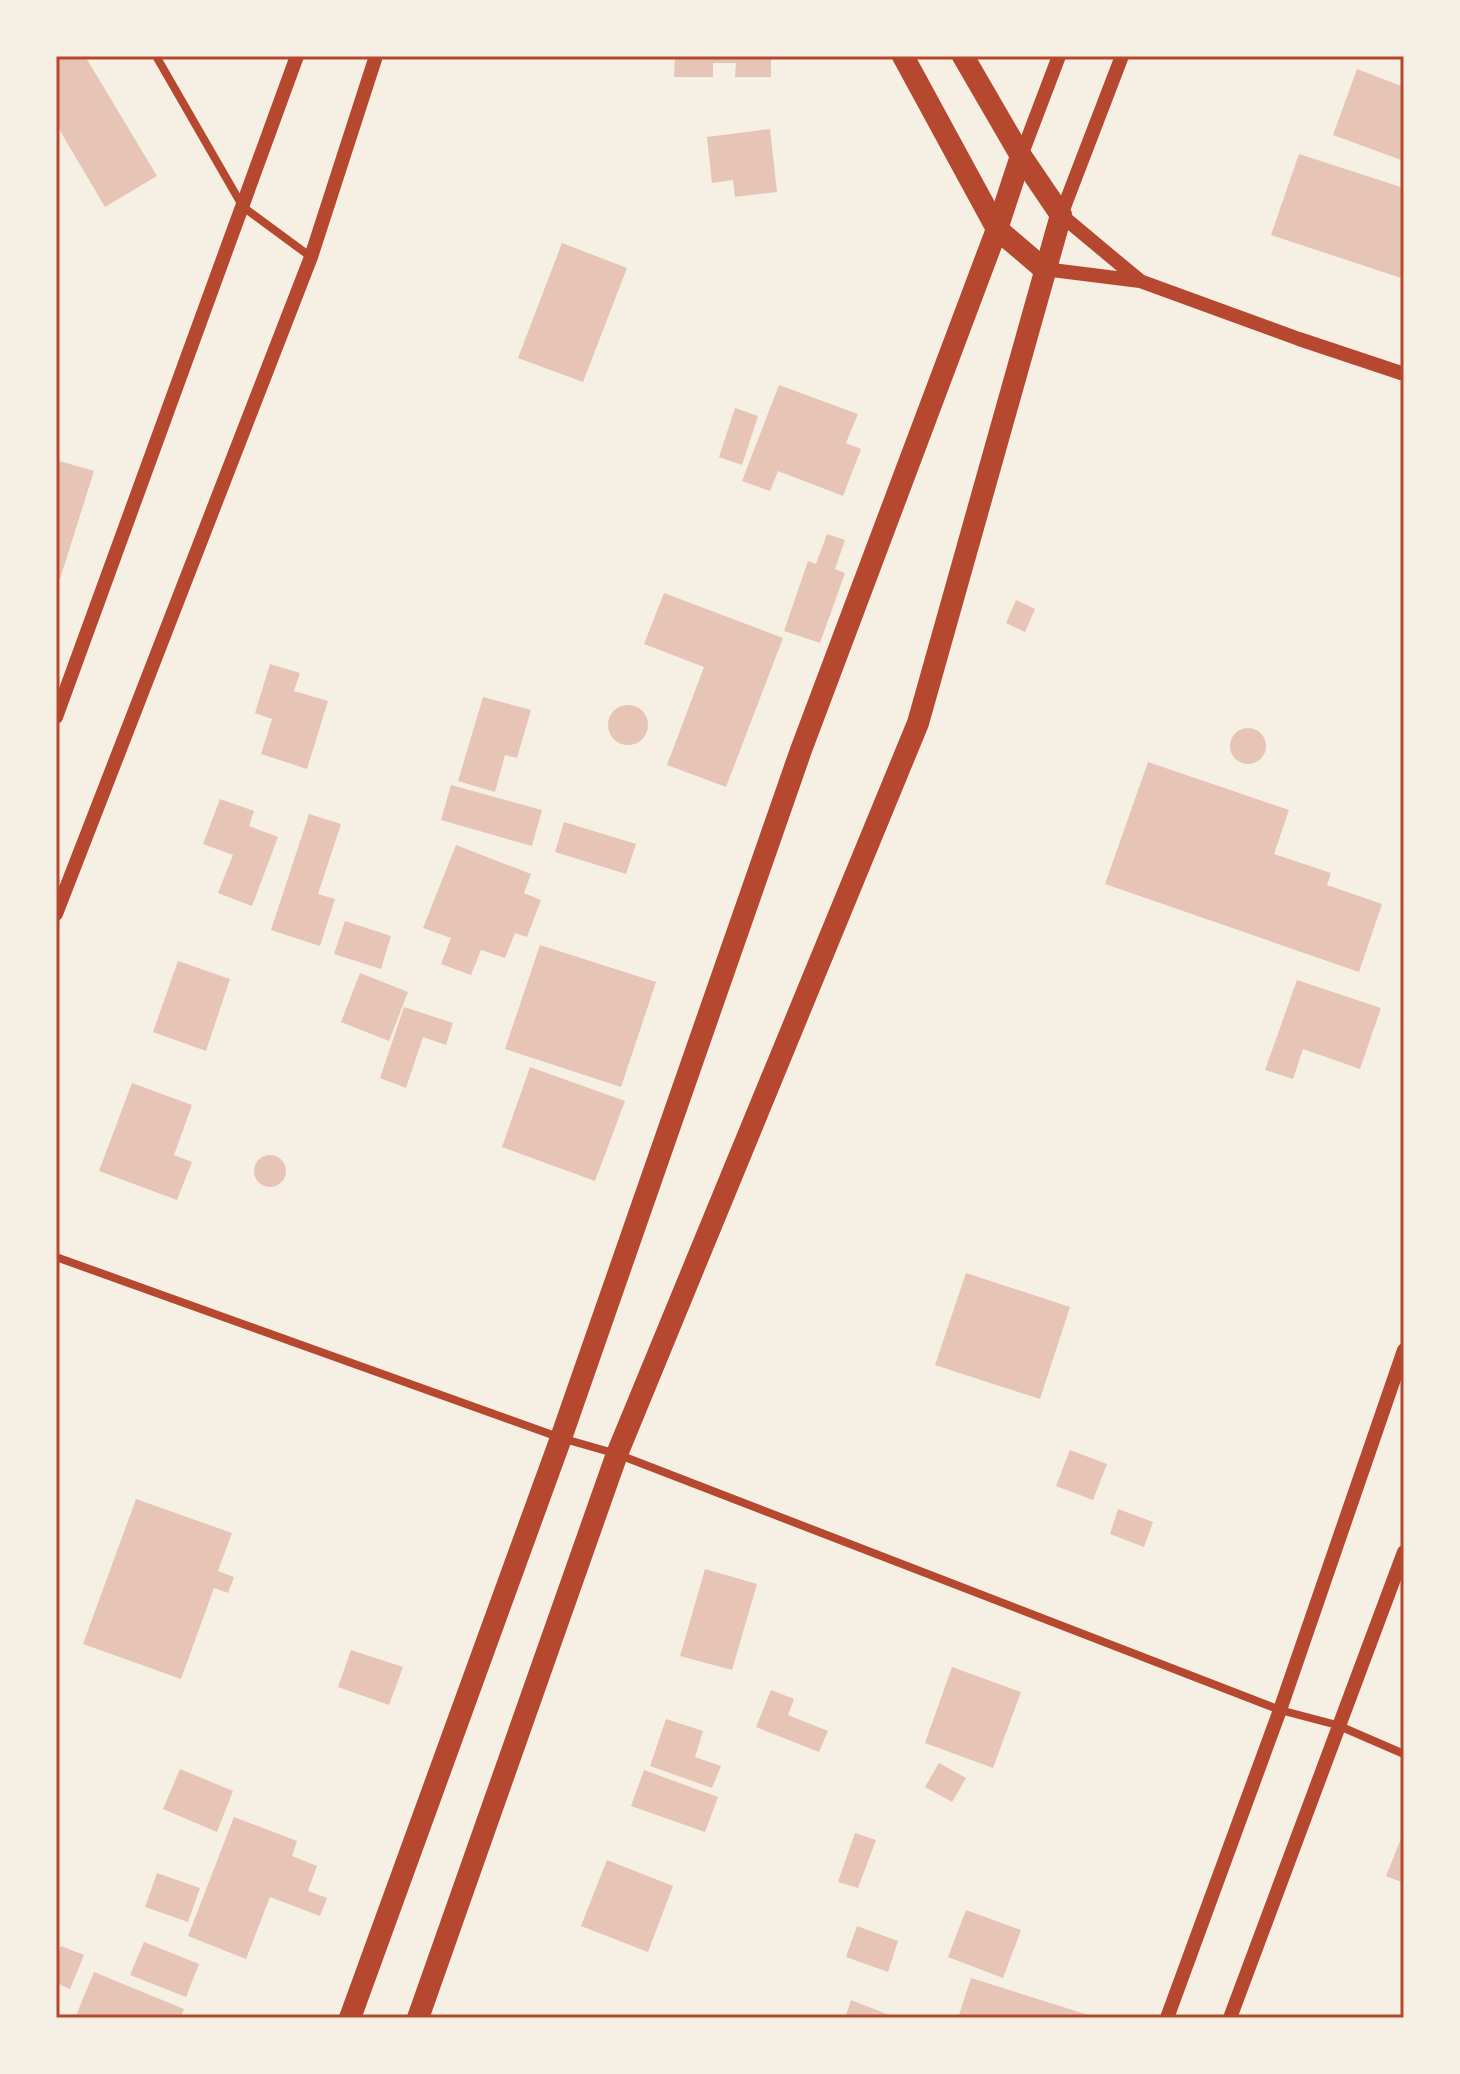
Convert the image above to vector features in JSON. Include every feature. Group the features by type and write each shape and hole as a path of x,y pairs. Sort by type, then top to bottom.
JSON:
{"highway":[{"path":"903,56 997,229 1044,269"},
{"path":"418,2018 617,1454 918,723 1061,215 1021,156 963,56"},
{"path":"350,2018 561,1438 801,750 997,229 1021,156"}],"street":[{"path":"156,56 243,207 311,257"},
{"path":"56,717 297,56"},
{"path":"56,914 311,257 376,56"},
{"path":"1021,156 1059,56"},
{"path":"1122,56 1061,215 1140,281"},
{"path":"1044,269 1140,281 1404,374"},
{"path":"56,1257 561,1438 617,1454 1280,1710 1337,1725 1404,1754"},
{"path":"1167,2018 1280,1710 1404,1350"},
{"path":"1230,2018 1404,1552"}],"building":[{"path":"56,56 85,56 157,176 105,207 56,124"},
{"path":"675,56 771,56 771,77 735,77 736,63 713,63 713,77 674,77"},
{"path":"1357,69 1404,87 1404,161 1333,135"},
{"path":"770,129 777,192 735,197 733,180 712,183 707,137"},
{"path":"1299,154 1404,188 1404,279 1271,235"},
{"path":"562,243 627,268 583,382 518,358"},
{"path":"779,385 858,414 846,443 861,449 843,496 778,471 770,491 742,481"},
{"path":"735,408 758,416 742,465 719,457"},
{"path":"56,460 94,471 60,579 56,578"},
{"path":"827,534 845,540 835,569 845,573 820,643 784,631 808,561 816,564"},
{"path":"664,593 783,638 726,787 667,765 704,667 644,644"},
{"path":"1016,600 1035,609 1025,632 1006,623"},
{"path":"270,664 300,673 294,691 328,701 307,769 261,754 272,719 255,713"},
{"path":"483,697 531,710 517,758 505,755 495,792 458,781"},
{"path":"628,705 642,711 648,725 642,739 628,745 614,739 608,725 614,711"},
{"path":"1248,728 1261,733 1266,746 1261,759 1248,764 1235,759 1230,746 1235,733"},
{"path":"1148,762 1289,810 1274,854 1331,873 1327,885 1382,904 1359,972 1105,884"},
{"path":"451,785 542,810 532,846 441,820"},
{"path":"220,799 254,811 249,826 278,837 252,906 218,893 233,855 203,844"},
{"path":"309,814 341,824 318,894 335,899 320,946 271,930"},
{"path":"564,822 636,844 626,874 555,852"},
{"path":"456,845 531,874 524,893 541,900 527,937 515,933 505,958 481,950 471,975 441,964 451,938 423,928"},
{"path":"345,921 391,936 381,969 334,954"},
{"path":"540,945 656,982 621,1087 505,1049"},
{"path":"178,961 230,979 206,1051 153,1032"},
{"path":"360,973 408,992 389,1041 341,1022"},
{"path":"1297,980 1381,1008 1360,1069 1303,1049 1293,1079 1265,1070"},
{"path":"404,1007 453,1023 446,1045 423,1037 406,1088 380,1078"},
{"path":"530,1067 625,1101 595,1181 502,1147"},
{"path":"132,1083 192,1105 174,1155 192,1162 177,1200 99,1171"},
{"path":"270,1155 281,1160 286,1171 281,1182 270,1187 259,1182 254,1171 259,1160"},
{"path":"966,1273 1070,1307 1040,1399 935,1365"},
{"path":"1070,1450 1107,1464 1093,1500 1056,1486"},
{"path":"136,1499 232,1533 218,1571 234,1577 228,1593 214,1588 181,1679 83,1644"},
{"path":"1118,1509 1153,1522 1144,1547 1110,1534"},
{"path":"705,1569 757,1584 732,1670 680,1656"},
{"path":"351,1650 403,1667 389,1705 338,1687"},
{"path":"952,1667 1021,1692 993,1768 925,1743"},
{"path":"771,1690 794,1699 788,1715 828,1731 819,1752 756,1727"},
{"path":"666,1719 703,1731 695,1757 721,1766 712,1788 650,1766"},
{"path":"939,1763 966,1778 952,1802 925,1787"},
{"path":"180,1769 233,1791 217,1832 163,1809"},
{"path":"644,1770 718,1797 705,1832 631,1806"},
{"path":"234,1817 297,1841 292,1856 317,1866 308,1891 327,1898 320,1916 270,1897 246,1959 188,1936"},
{"path":"1404,1831 1404,1883 1386,1876"},
{"path":"855,1833 876,1840 858,1888 838,1882"},
{"path":"607,1860 673,1886 648,1952 581,1926"},
{"path":"157,1873 200,1888 188,1922 145,1907"},
{"path":"966,1910 1021,1930 1003,1978 948,1957"},
{"path":"857,1926 898,1941 888,1972 846,1957"},
{"path":"144,1942 199,1964 186,1997 130,1975"},
{"path":"61,1946 84,1955 70,1989 56,1983 56,1958"},
{"path":"94,1972 184,2009 180,2018 75,2018"},
{"path":"971,1978 1095,2017 1095,2018 958,2018"},
{"path":"851,2000 897,2018 845,2018"}]}
